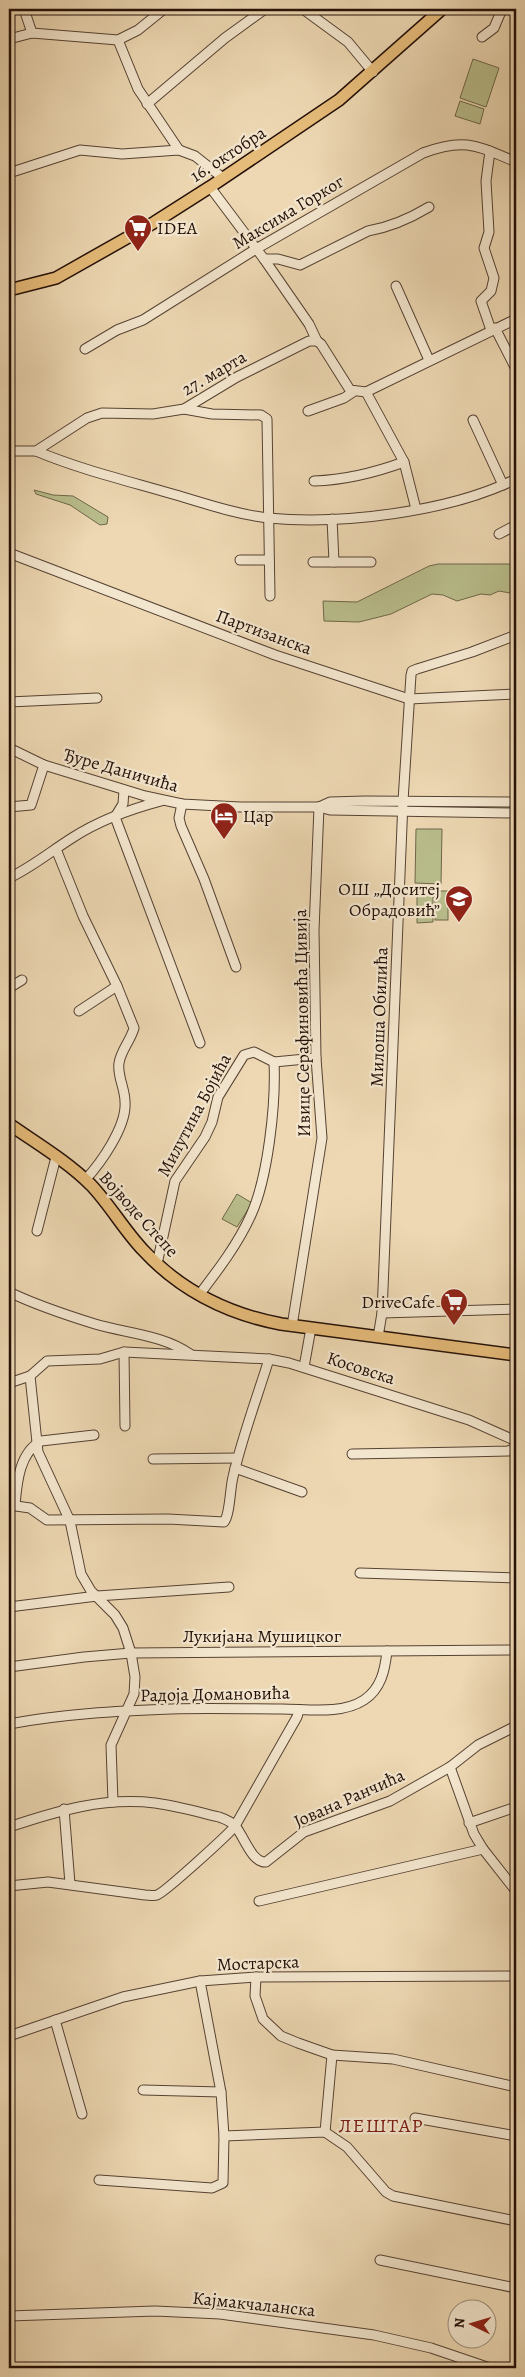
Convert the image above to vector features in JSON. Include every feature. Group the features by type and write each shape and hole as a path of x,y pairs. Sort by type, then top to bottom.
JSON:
{"main road":[{"name":"16. октобра","path":"9,290 43,282 66,272 210,187 328,108 373,72 442,9"},
{"name":"Војводе Степе","path":"9,1124 85,1180 157,1264 184,1286 199,1295 246,1315 292,1326 516,1354"}],"street":[{"path":"24,9 32,33"},
{"path":"9,40 32,33 118,40 138,30 164,9"},
{"path":"147,104 225,38 265,9"},
{"path":"303,9 348,42 373,72"},
{"path":"482,37 494,28 502,9"},
{"path":"118,40 132,78 147,104 179,150"},
{"name":"Максима Горког","path":"85,349 167,306 256,249 423,153 450,144 458,144 490,150 516,162"},
{"path":"9,173 80,150 122,154 179,150 195,156 223,178"},
{"path":"490,150 486,180 489,232 484,248 494,278 491,291 481,301 493,329 516,369"},
{"path":"210,187 264,259 309,324 317,341 321,344 343,382 352,392"},
{"path":"264,259 278,259 300,265 368,231 380,230 405,221 429,207"},
{"path":"396,286 429,360"},
{"path":"308,411 344,398 352,392 366,392 516,319"},
{"name":"27. марта","path":"36,451 93,416 102,413 153,414 184,409 306,341 317,341"},
{"path":"366,392 404,462 416,509"},
{"path":"184,409 212,414 261,415 267,419 270,596"},
{"path":"473,420 503,485"},
{"path":"9,451 36,451 126,482 207,505 268,518 332,519 369,517 448,503 516,479"},
{"path":"314,481 337,481 361,476 404,462"},
{"path":"332,519 334,562"},
{"path":"499,534 516,525"},
{"name":"Партизанска","path":"9,553 276,655 409,698 516,694"},
{"path":"240,560 269,560"},
{"path":"314,562 371,562"},
{"name":"Милоша Обилића","path":"378,1337 382,1313 403,801 412,671 516,635"},
{"path":"9,702 97,698"},
{"name":"Ђуре Даничића","path":"9,748 44,765 124,790 182,804 240,807 319,807 330,810 516,813"},
{"path":"9,807 32,805 44,765"},
{"path":"115,817 123,804 124,790"},
{"path":"9,878 80,834 136,808 162,800"},
{"name":"Ђуре Даничића","path":"319,807 330,802 516,802"},
{"path":"182,804 179,818 181,826 204,880 236,967"},
{"name":"Ивице Серафиновића Цивија","path":"292,1326 322,1138 316,1058 314,930 319,807"},
{"path":"115,817 200,1043"},
{"path":"56,849 83,916 117,986 134,1028 119,1061 119,1076 126,1103 125,1110 102,1160 85,1180"},
{"path":"9,988 22,980"},
{"path":"79,1010 117,986"},
{"name":"Милутина Бојића","path":"157,1264 175,1181 212,1122 218,1096 244,1055 254,1052 274,1062 316,1058"},
{"path":"199,1295 242,1233 256,1202 274,1102 274,1062"},
{"path":"37,1231 56,1157"},
{"name":"Косовска","path":"9,1292 72,1316 177,1346 190,1355"},
{"path":"382,1313 516,1309"},
{"path":"304,1367 311,1328"},
{"path":"124,1352 124,1426"},
{"name":"Косовска","path":"9,1383 30,1376 47,1361 100,1359 124,1352 269,1359 304,1367 469,1420 516,1441"},
{"path":"94,1435 41,1441 36,1444 20,1469 12,1505 30,1508 44,1520 168,1519 219,1523 227,1518 235,1468 269,1359"},
{"path":"30,1376 36,1444 41,1462 60,1496 70,1521 81,1574 88,1587 119,1622 131,1653 135,1686 127,1712 111,1745 113,1802"},
{"path":"352,1454 508,1451 516,1448"},
{"path":"153,1459 238,1458"},
{"path":"235,1468 302,1492"},
{"path":"360,1573 516,1578"},
{"path":"9,1607 97,1596 229,1587"},
{"name":"Лукијана Мушицког","path":"9,1667 84,1656 131,1653 516,1650"},
{"name":"Радоја Домановића","path":"9,1724 58,1716 173,1709 299,1710 341,1708 364,1700 380,1682 386,1651"},
{"path":"9,1886 48,1882 158,1895 235,1826 297,1718 299,1710"},
{"name":"Јована Ранчића","path":"235,1826 257,1859 266,1862 304,1832 374,1809 450,1767 478,1745 516,1726"},
{"path":"450,1767 469,1823 483,1849 516,1891"},
{"path":"9,1827 64,1809 113,1802 155,1803 173,1806 219,1817 235,1826"},
{"path":"469,1823 516,1807"},
{"path":"64,1809 70,1884"},
{"path":"259,1901 483,1849"},
{"name":"Мостарска","path":"9,2036 123,1997 200,1981 256,1977 516,1976"},
{"path":"256,1977 255,1996 258,2010 270,2028 298,2044 332,2055 393,2059 516,2088"},
{"path":"99,2180 199,2188 219,2186 224,2178 221,2092 200,1981"},
{"path":"55,2020 82,2114"},
{"path":"325,2132 332,2055"},
{"path":"143,2090 221,2092"},
{"path":"415,2118 516,2136"},
{"path":"224,2136 325,2132 347,2147 386,2192 393,2196 516,2222"},
{"path":"380,2260 516,2288"},
{"name":"Кајмакчаланска","path":"9,2316 155,2311 250,2317 400,2341 431,2348 490,2368"}],"green space":[{"path":"473,59 499,68 486,107 460,98"},
{"path":"460,101 484,109 480,124 455,116"},
{"path":"34,490 53,495 73,496 108,517 107,524 100,525 70,505 36,494"},
{"path":"438,564 516,564 516,592 499,591 490,595 481,594 457,601 443,595 432,594 391,614 359,622 324,621 323,601 357,602 429,566"},
{"path":"421,804 516,805 516,809 421,807"},
{"path":"416,829 442,829 441,884 415,883"},
{"path":"417,890 433,890 433,922 417,923"},
{"path":"435,891 448,891 448,920 435,920"},
{"path":"237,1194 252,1203 237,1227 222,1219"}],"place":[{"name":"IDEA","path":"138,252"},
{"name":"Цар","path":"224,840"},
{"name":"ОШ „Доситеј Обрадовић”","path":"459,923"},
{"name":"DriveCafe","path":"454,1326"}],"district":[{"name":"ЛЕШТАР","path":"381,2125"}]}
